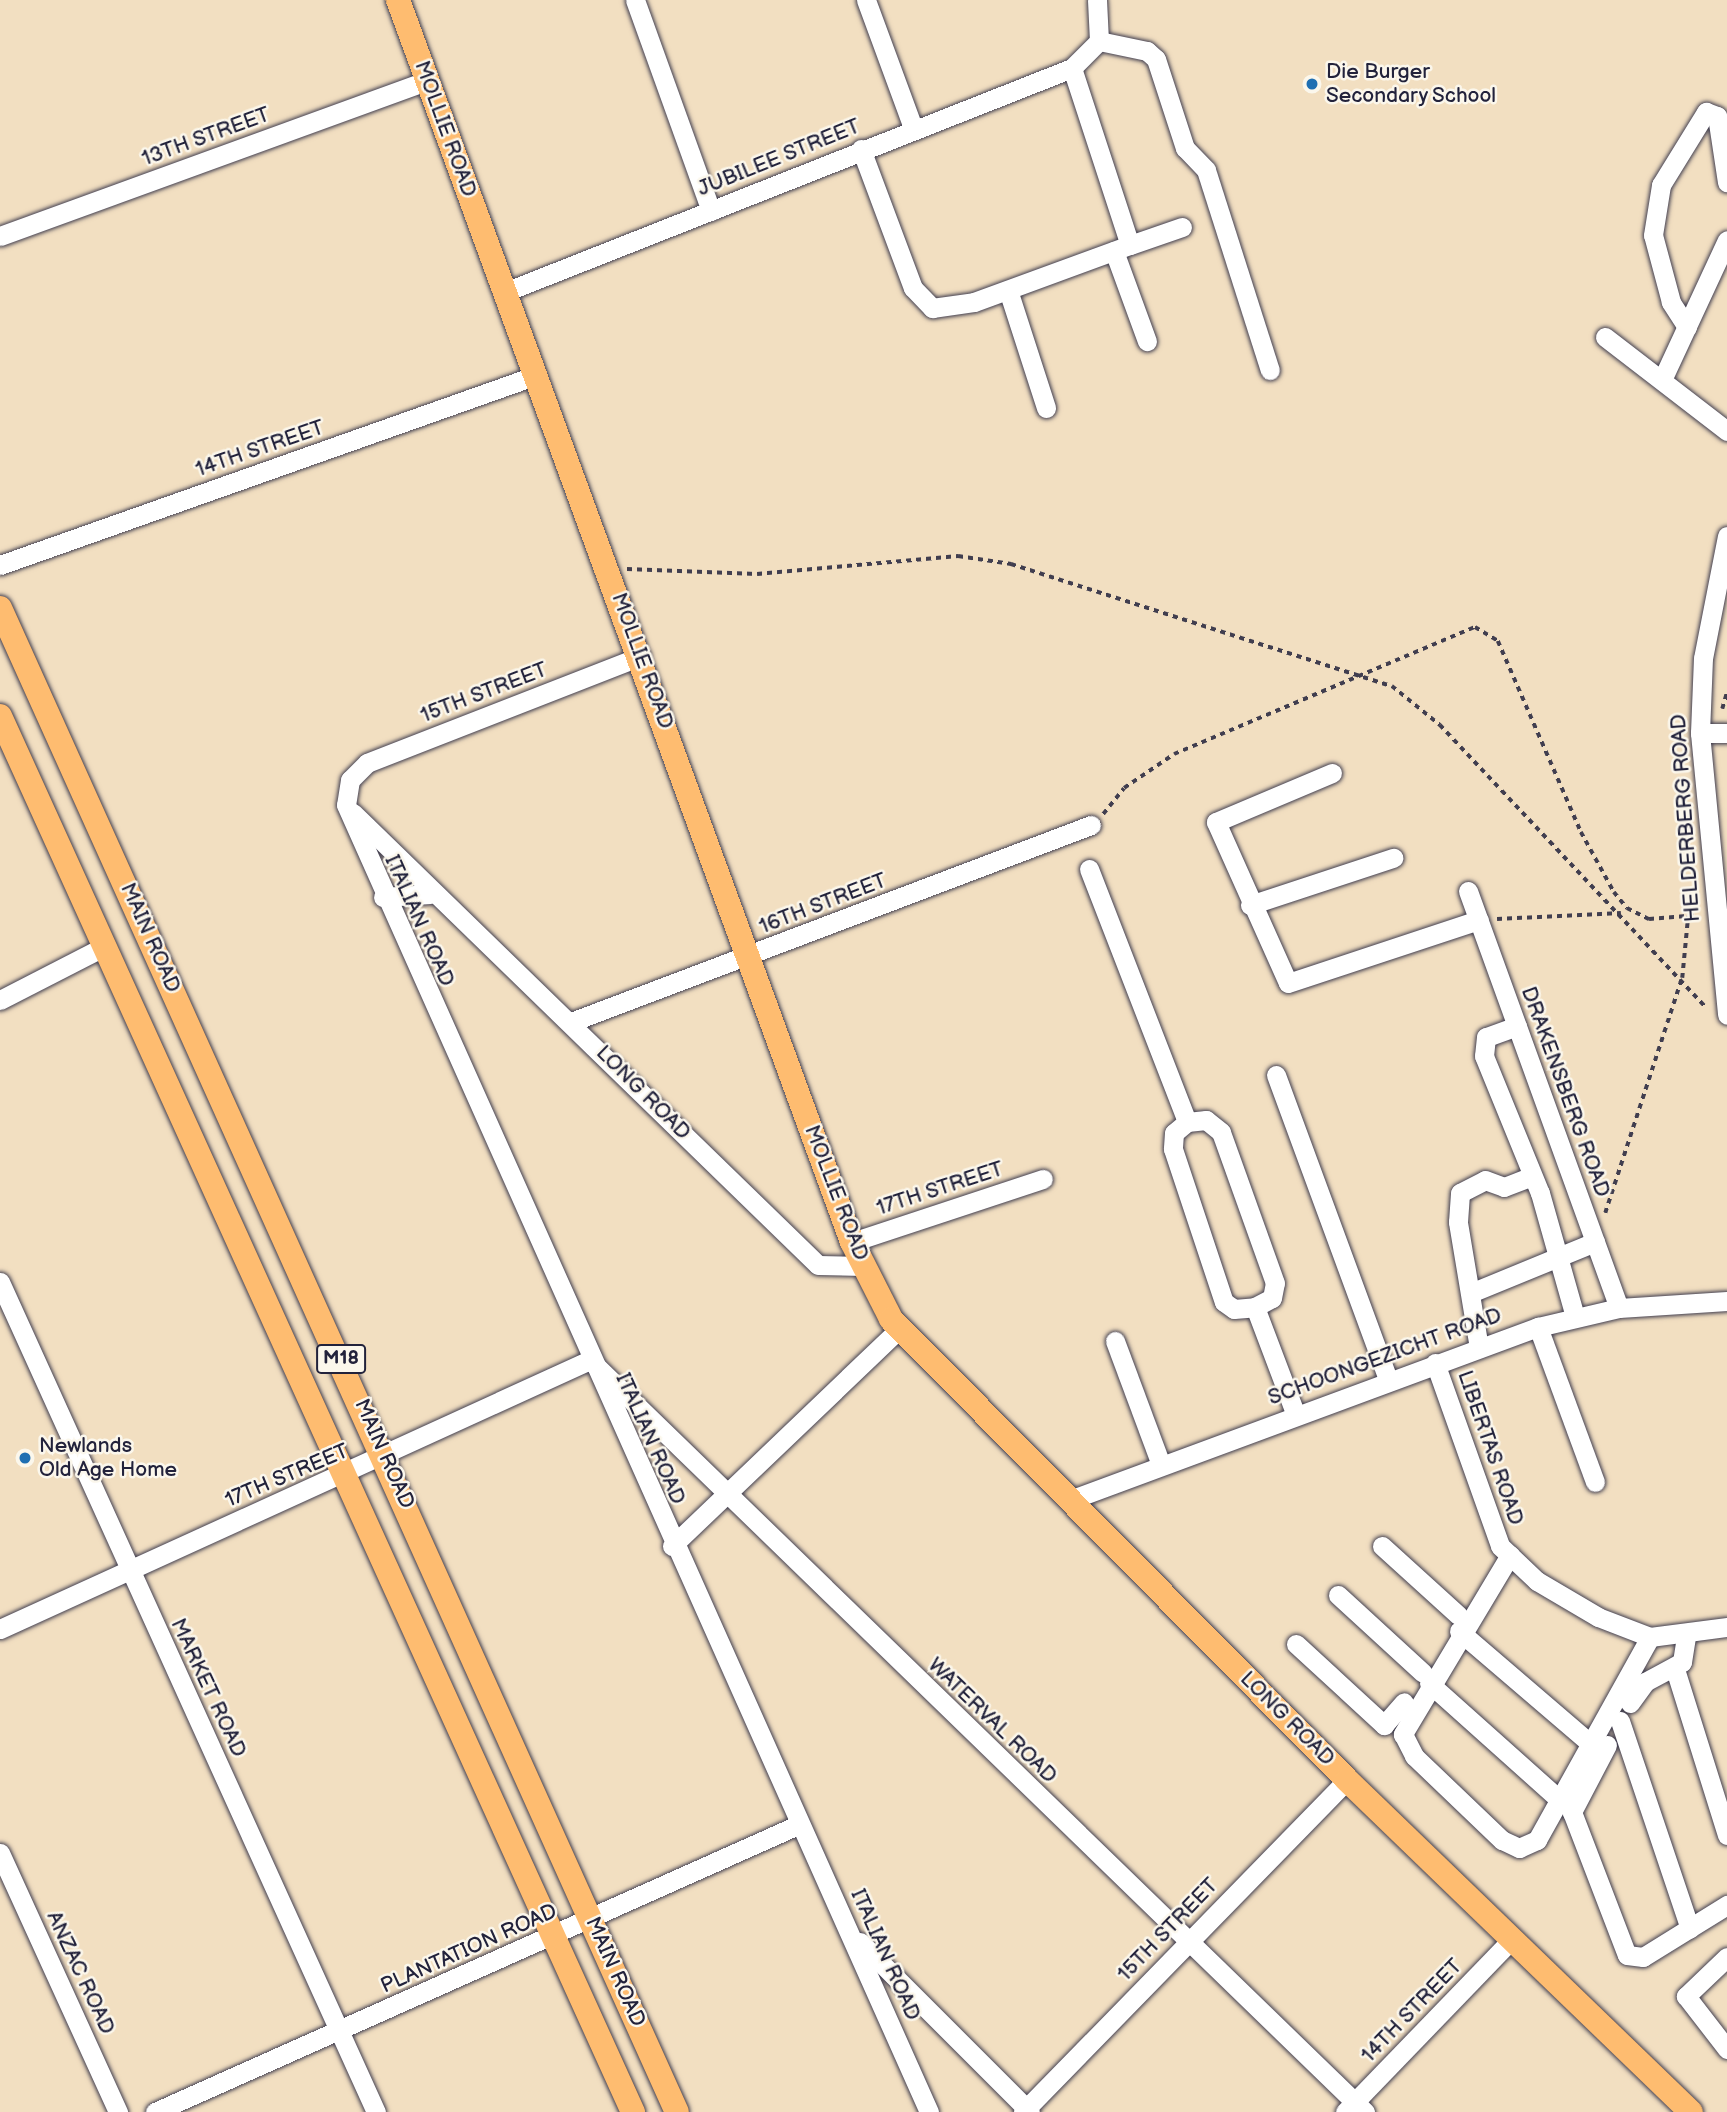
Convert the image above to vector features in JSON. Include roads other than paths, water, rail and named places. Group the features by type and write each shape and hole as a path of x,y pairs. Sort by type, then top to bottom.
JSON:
{"main road":[{"name":"MOLLIE ROAD","path":"398,0 534,376 641,656 852,1242 895,1324"},
{"name":"MAIN ROAD","path":"0,608 386,1458 677,2112"},
{"name":"MAIN ROAD","path":"0,716 106,946 342,1477 557,1936 633,2112"},
{"name":"LONG ROAD","path":"895,1324 1348,1780 1691,2112"}],"street":[{"path":"635,0 711,211"},
{"path":"866,0 913,128"},
{"path":"1097,0 1099,41 1072,68 1147,341"},
{"path":"1099,41 1134,47 1156,59 1185,148 1206,170 1270,370"},
{"name":"JUBILEE STREET","path":"505,292 913,128 1072,68"},
{"name":"13TH STREET","path":"0,236 427,81"},
{"path":"1687,327 1671,302 1653,236 1661,185 1706,112 1717,116 1727,182"},
{"path":"861,149 919,299 947,309 1182,227"},
{"path":"1662,380 1727,240"},
{"path":"1007,290 1046,408"},
{"path":"1605,337 1727,431"},
{"name":"14TH STREET","path":"0,565 534,376"},
{"name":"HELDERBERG ROAD","path":"1720,1015 1715,914 1700,733 1703,658 1727,536"},
{"name":"15TH STREET","path":"346,805 350,780 367,763 641,656"},
{"path":"1700,733 1727,733"},
{"path":"1332,773 1217,819 1250,905 1290,984 1479,920"},
{"name":"LONG ROAD","path":"346,805 430,894 571,1022 818,1265 863,1266"},
{"name":"ITALIAN ROAD","path":"346,805 383,897 672,1546 849,1930 929,2112"},
{"name":"16TH STREET","path":"571,1022 750,957 1091,825"},
{"path":"1250,905 1393,858"},
{"path":"1089,869 1187,1122"},
{"name":"DRAKENSBERG ROAD","path":"1468,891 1619,1308"},
{"path":"383,897 430,894"},
{"path":"0,1000 106,946"},
{"path":"1517,1026 1486,1037 1483,1045 1530,1177 1575,1317"},
{"path":"1276,1075 1388,1379"},
{"path":"1206,1120 1221,1132 1275,1283 1272,1298 1255,1307 1234,1309 1224,1301 1172,1149 1174,1133 1187,1122 1206,1120"},
{"path":"1479,1348 1474,1292 1458,1222 1460,1193 1485,1180 1504,1187 1530,1177"},
{"name":"17TH STREET","path":"852,1242 1043,1179"},
{"path":"1474,1292 1558,1260 1595,1242"},
{"name":"MARKET ROAD","path":"0,1282 376,2112"},
{"name":"SCHOONGEZICHT ROAD","path":"1070,1500 1160,1462 1538,1327 1619,1308 1727,1301"},
{"path":"1255,1307 1295,1413"},
{"path":"672,1546 722,1493 895,1324"},
{"path":"1538,1327 1595,1482"},
{"path":"1115,1341 1160,1462"},
{"name":"17TH STREET","path":"0,1629 128,1569 386,1458 590,1360"},
{"name":"WATERVAL ROAD","path":"590,1360 722,1493 1188,1941 1355,2109"},
{"name":"LIBERTAS ROAD","path":"1435,1363 1505,1551 1537,1581 1598,1617 1650,1637 1685,1636 1727,1627"},
{"path":"1382,1546 1459,1623 1592,1745"},
{"path":"1505,1551 1426,1678 1404,1726 1409,1749 1502,1840 1529,1846 1592,1745 1650,1637"},
{"path":"1338,1595 1560,1800"},
{"path":"1685,1636 1675,1669 1727,1835"},
{"path":"1296,1644 1384,1725 1426,1678"},
{"path":"1675,1669 1637,1689 1572,1812 1627,1955 1643,1957 1727,1905"},
{"path":"1620,1721 1690,1929"},
{"name":"15TH STREET","path":"1026,2111 1188,1941 1348,1780"},
{"name":"PLANTATION ROAD","path":"155,2112 557,1936 800,1824"},
{"name":"ANZAC ROAD","path":"0,1853 118,2112"},
{"path":"849,1930 1026,2111"},
{"name":"14TH STREET","path":"1355,2109 1511,1940"},
{"path":"1727,1957 1686,1997 1727,2049"}],"place":[{"name":"Die Burger Secondary School","path":"1312,84"},
{"name":"Newlands Old Age Home","path":"25,1458"}]}
